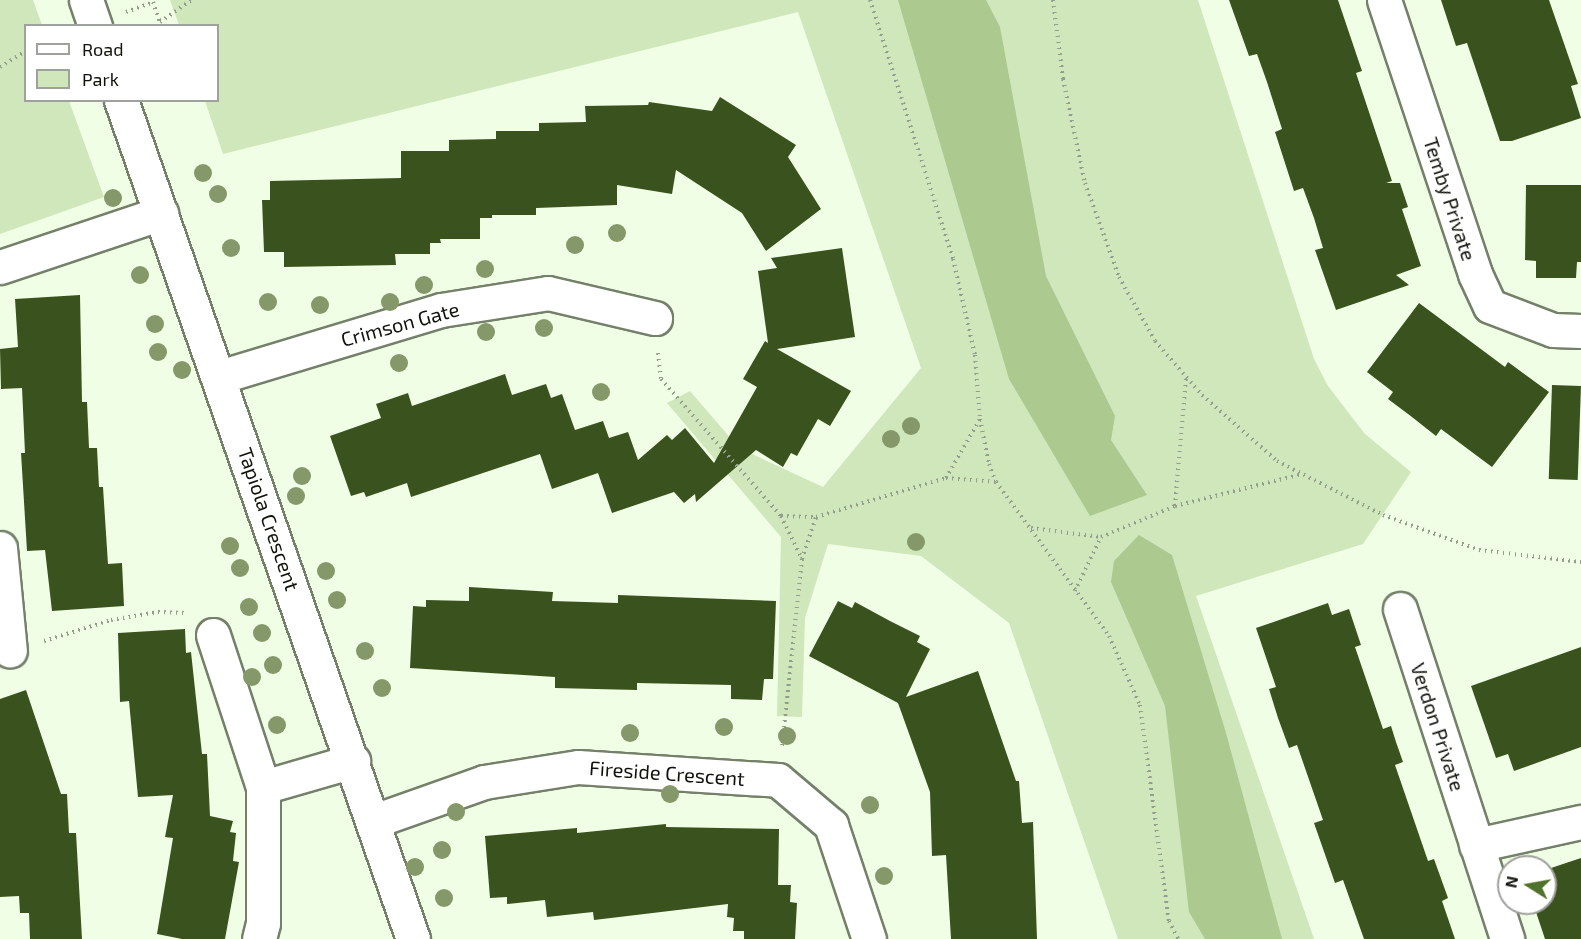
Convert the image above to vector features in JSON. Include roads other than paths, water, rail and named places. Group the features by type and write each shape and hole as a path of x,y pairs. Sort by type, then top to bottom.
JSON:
{"street":[{"path":"86,0 95,24"},
{"name":"Temby Private","path":"1384,0 1475,274 1490,306 1553,330 1581,331"},
{"name":"Tapiola Crescent","path":"123,102 375,821 413,939"},
{"path":"0,267 161,213"},
{"name":"Crimson Gate","path":"219,377 441,310 548,293 654,318"},
{"path":"0,548 10,651"},
{"name":"Verdon Private","path":"1400,609 1507,939"},
{"path":"213,635 263,787 263,923 259,939"},
{"path":"263,787 353,761"},
{"name":"Fireside Crescent","path":"375,821 484,782 578,767 778,780 831,825 869,939"},
{"path":"1476,845 1581,822"}]}
